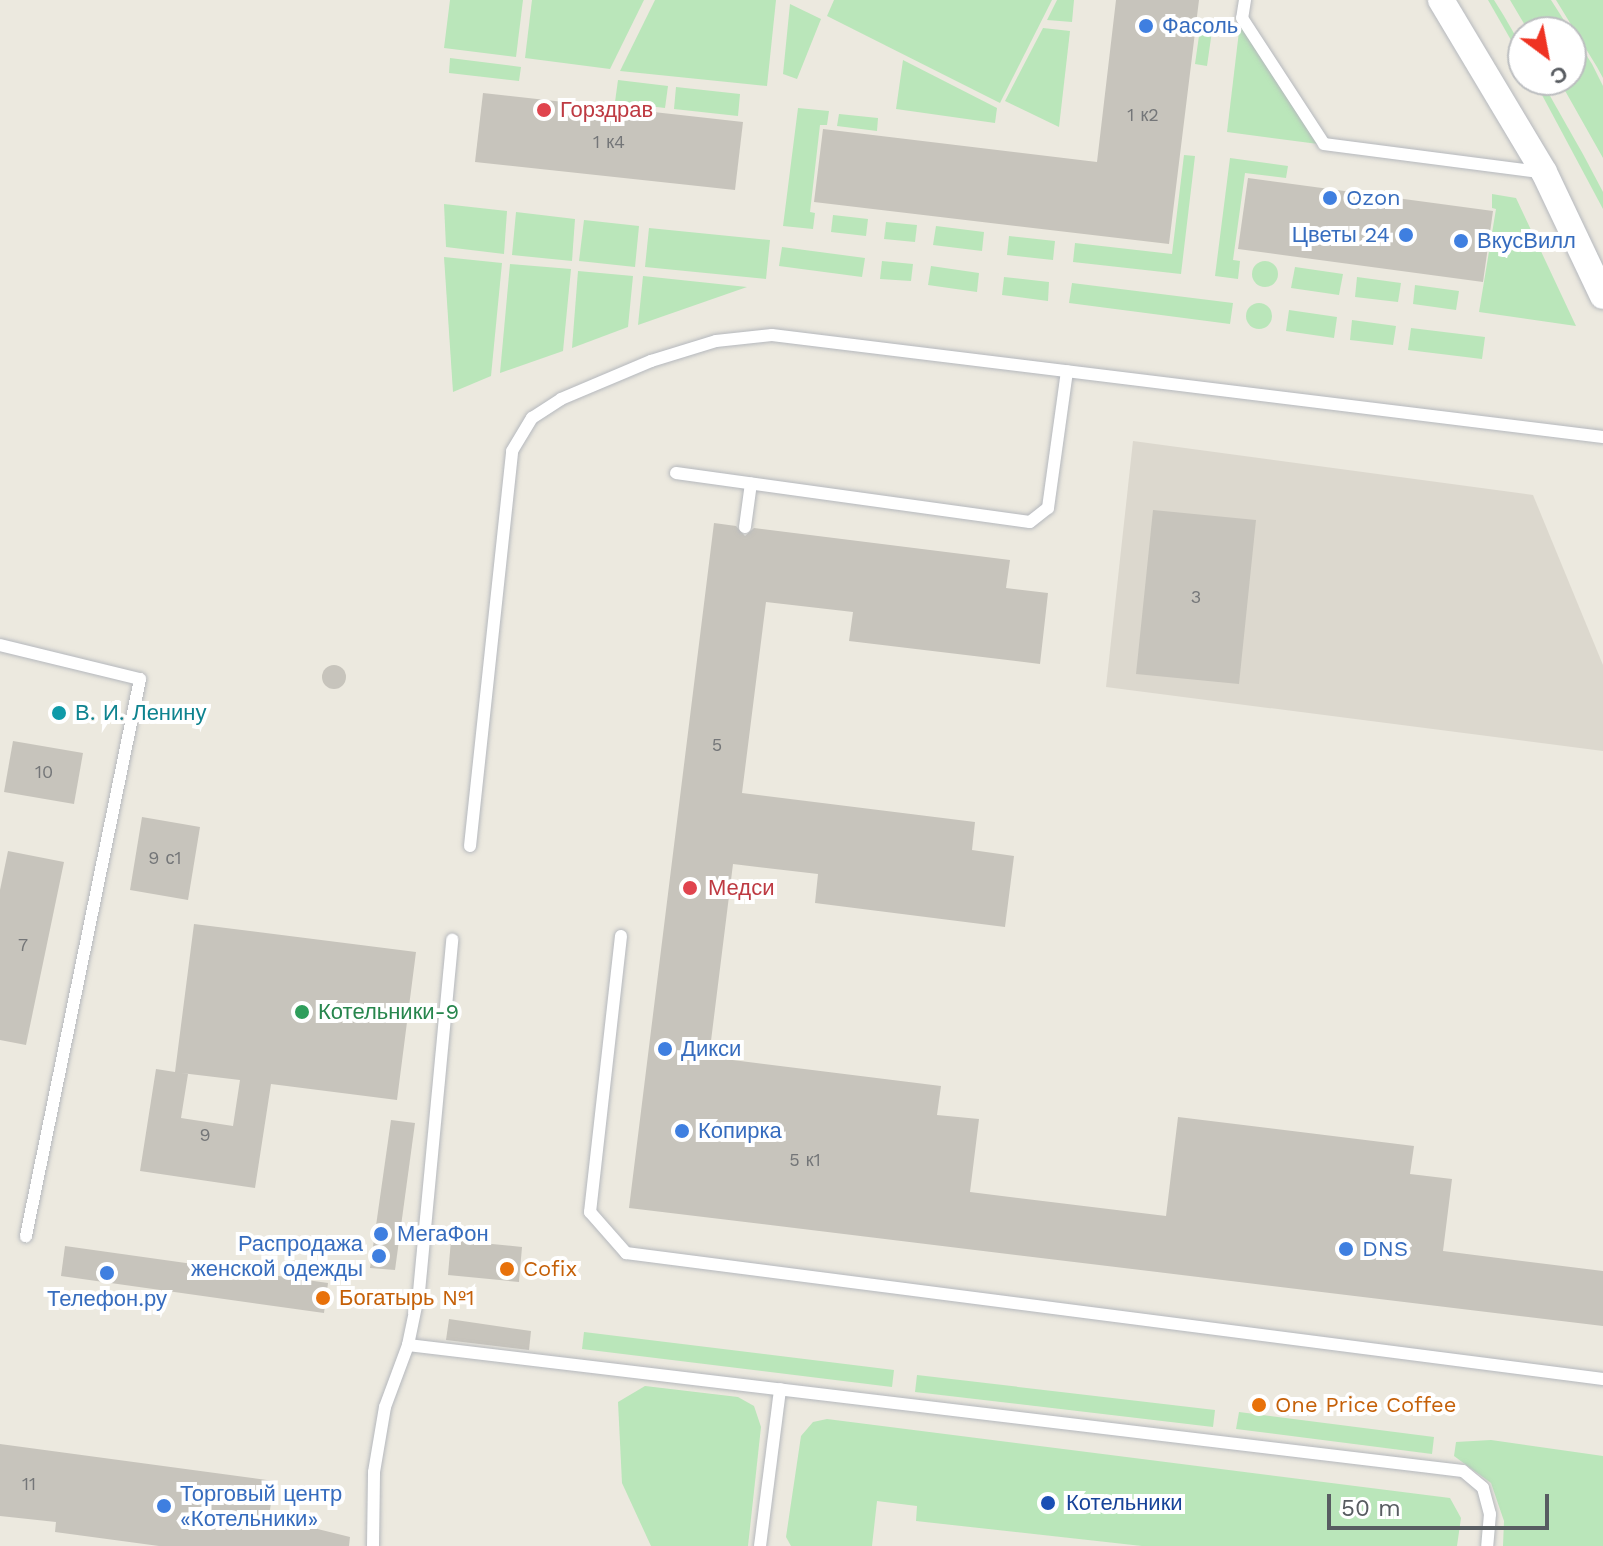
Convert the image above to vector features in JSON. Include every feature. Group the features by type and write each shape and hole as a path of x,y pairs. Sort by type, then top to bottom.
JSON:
{"street":[{"path":"1441,0 1544,172 1603,296"}],"lane":[{"path":"1245,0 1242,18 1324,144 1544,172"},
{"path":"470,846 512,451 532,418 561,399 651,361 716,341 772,335 1603,437"},
{"path":"676,473 1030,522 1048,508 1067,371"},
{"path":"745,527 751,483"},
{"path":"0,645 140,679 26,1236"},
{"path":"621,936 590,1212 626,1253 1603,1379"},
{"path":"373,1546 374,1472 383,1420 408,1345 419,1292 452,940"},
{"path":"408,1345 1463,1471 1483,1488 1490,1514 1487,1546"},
{"path":"760,1546 780,1389"}],"shaded area":[{"path":"1133,441 1533,495 1603,665 1603,751 1106,687"}],"green space":[{"path":"450,0 523,0 516,57 444,48"},
{"path":"532,0 644,0 610,69 525,58"},
{"path":"655,0 776,0 767,86 620,71"},
{"path":"834,0 1052,0 1000,103 827,16"},
{"path":"1057,0 1074,0 1072,22 1047,20"},
{"path":"1488,0 1494,0 1507,22 1507,33"},
{"path":"1510,0 1551,0 1561,16 1520,16"},
{"path":"1556,0 1603,0 1603,78 1587,51 1587,16 1566,16"},
{"path":"790,4 821,19 797,79 783,74"},
{"path":"1201,22 1213,24 1207,66 1195,64"},
{"path":"1240,23 1318,144 1227,132"},
{"path":"1043,28 1070,31 1059,127 1005,101"},
{"path":"1587,56 1603,86 1603,158 1568,96 1587,96"},
{"path":"450,58 521,67 519,81 449,73"},
{"path":"903,60 997,108 995,123 896,109"},
{"path":"618,80 668,86 665,108 615,102"},
{"path":"676,87 740,94 738,116 674,109"},
{"path":"1543,96 1550,96 1584,156 1603,192 1603,209"},
{"path":"798,108 829,111 827,125 820,125 810,212 815,213 813,229 783,226"},
{"path":"839,114 878,118 877,131 837,126"},
{"path":"1184,155 1195,156 1181,274 1073,262 1075,243 1172,254"},
{"path":"1230,158 1288,166 1286,178 1245,173 1233,260 1240,261 1238,279 1215,276"},
{"path":"1492,194 1516,198 1576,326 1479,312 1496,209 1492,208"},
{"path":"444,204 507,211 504,254 446,247"},
{"path":"516,212 575,219 572,261 512,255"},
{"path":"833,215 868,219 866,236 831,232"},
{"path":"584,220 639,226 635,267 579,261"},
{"path":"886,222 917,225 915,242 884,239"},
{"path":"936,226 984,232 982,251 933,245"},
{"path":"649,228 770,240 766,279 645,267"},
{"path":"1009,236 1055,241 1053,260 1007,255"},
{"path":"782,247 865,258 862,277 779,266"},
{"path":"444,257 502,263 491,376 453,392"},
{"path":"882,261 913,264 911,281 880,279"},
{"path":"1265,261 1274,265 1278,274 1274,283 1265,287 1256,283 1252,274 1256,265"},
{"path":"510,264 571,269 563,351 500,373"},
{"path":"931,266 979,273 977,292 928,285"},
{"path":"1295,267 1343,274 1339,295 1291,288"},
{"path":"578,271 633,276 628,327 572,348"},
{"path":"643,276 747,287 638,325"},
{"path":"1004,277 1049,282 1048,301 1002,295"},
{"path":"1357,277 1401,283 1398,302 1355,297"},
{"path":"1072,283 1233,303 1230,324 1069,303"},
{"path":"1415,285 1459,291 1456,310 1413,304"},
{"path":"1259,303 1268,307 1272,316 1268,325 1259,329 1250,325 1246,316 1250,307"},
{"path":"1289,310 1337,317 1334,338 1286,331"},
{"path":"1352,320 1396,326 1393,345 1350,340"},
{"path":"1411,328 1485,337 1482,359 1408,350"},
{"path":"584,1332 894,1370 892,1387 582,1349"},
{"path":"917,1375 1215,1410 1213,1427 915,1392"},
{"path":"645,1386 738,1397 754,1406 761,1427 748,1546 651,1546 622,1483 618,1402"},
{"path":"1239,1412 1434,1437 1432,1454 1236,1429"},
{"path":"827,1419 1450,1498 1461,1518 1457,1546 1142,1546 916,1521 917,1506 877,1501 872,1546 791,1546 786,1537 801,1436 813,1422"},
{"path":"1491,1440 1603,1456 1603,1546 1503,1546 1504,1521 1491,1483 1454,1456 1456,1442"}],"building":[{"path":"1116,0 1199,0 1169,244 814,202 823,129 1097,162"},
{"path":"483,93 743,122 735,190 475,162"},
{"path":"1248,178 1493,211 1483,282 1238,249"},
{"path":"1153,510 1256,520 1239,684 1136,674"},
{"path":"714,523 736,526 745,536 754,528 1010,560 1006,588 1048,593 1040,664 849,641 853,612 766,602 742,793 975,822 972,850 1014,856 1005,927 815,903 818,874 733,864 709,1057 941,1086 937,1115 979,1119 970,1192 1166,1216 1178,1117 1414,1146 1410,1174 1452,1179 1443,1251 1603,1271 1603,1326 629,1208"},
{"path":"334,665 345,672 346,677 339,688 334,689 323,682 322,677 329,666"},
{"path":"13,741 83,753 74,804 4,792"},
{"path":"142,817 200,827 188,900 130,890"},
{"path":"8,851 64,862 26,1045 0,1040 0,890"},
{"path":"194,924 416,952 397,1100 271,1084 255,1188 140,1171 156,1069 175,1072","holes":["181,1073 240,1080 233,1126 181,1118 188,1074"]},
{"path":"391,1120 415,1123 395,1270 370,1268"},
{"path":"451,1240 522,1247 519,1282 448,1275"},
{"path":"65,1246 328,1283 324,1313 61,1276"},
{"path":"449,1319 531,1331 529,1350 446,1340"},
{"name":"Торговый центр «Котельники»","path":"0,1444 274,1481 269,1517 350,1537 349,1546 159,1546 55,1532 56,1522 0,1516"}],"place":[{"name":"Фасоль","path":"1146,26"},
{"name":"Горздрав","path":"544,110"},
{"name":"Ozon","path":"1330,198"},
{"name":"Цветы 24","path":"1406,235"},
{"name":"ВкусВилл","path":"1461,241"},
{"name":"В. И. Ленину","path":"59,713"},
{"name":"Медси","path":"690,888"},
{"name":"Котельники-9","path":"302,1012"},
{"name":"Дикси","path":"665,1049"},
{"name":"Копирка","path":"682,1131"},
{"name":"МегаФон","path":"381,1234"},
{"name":"DNS","path":"1346,1249"},
{"name":"Распродажа женской одежды","path":"379,1256"},
{"name":"Cofix","path":"507,1269"},
{"name":"Телефон.ру","path":"107,1273"},
{"name":"Богатырь №1","path":"323,1298"},
{"name":"One Price Coffee","path":"1259,1405"},
{"name":"Котельники","path":"1048,1503"},
{"name":"Торговый центр «Котельники»","path":"164,1506"}]}
